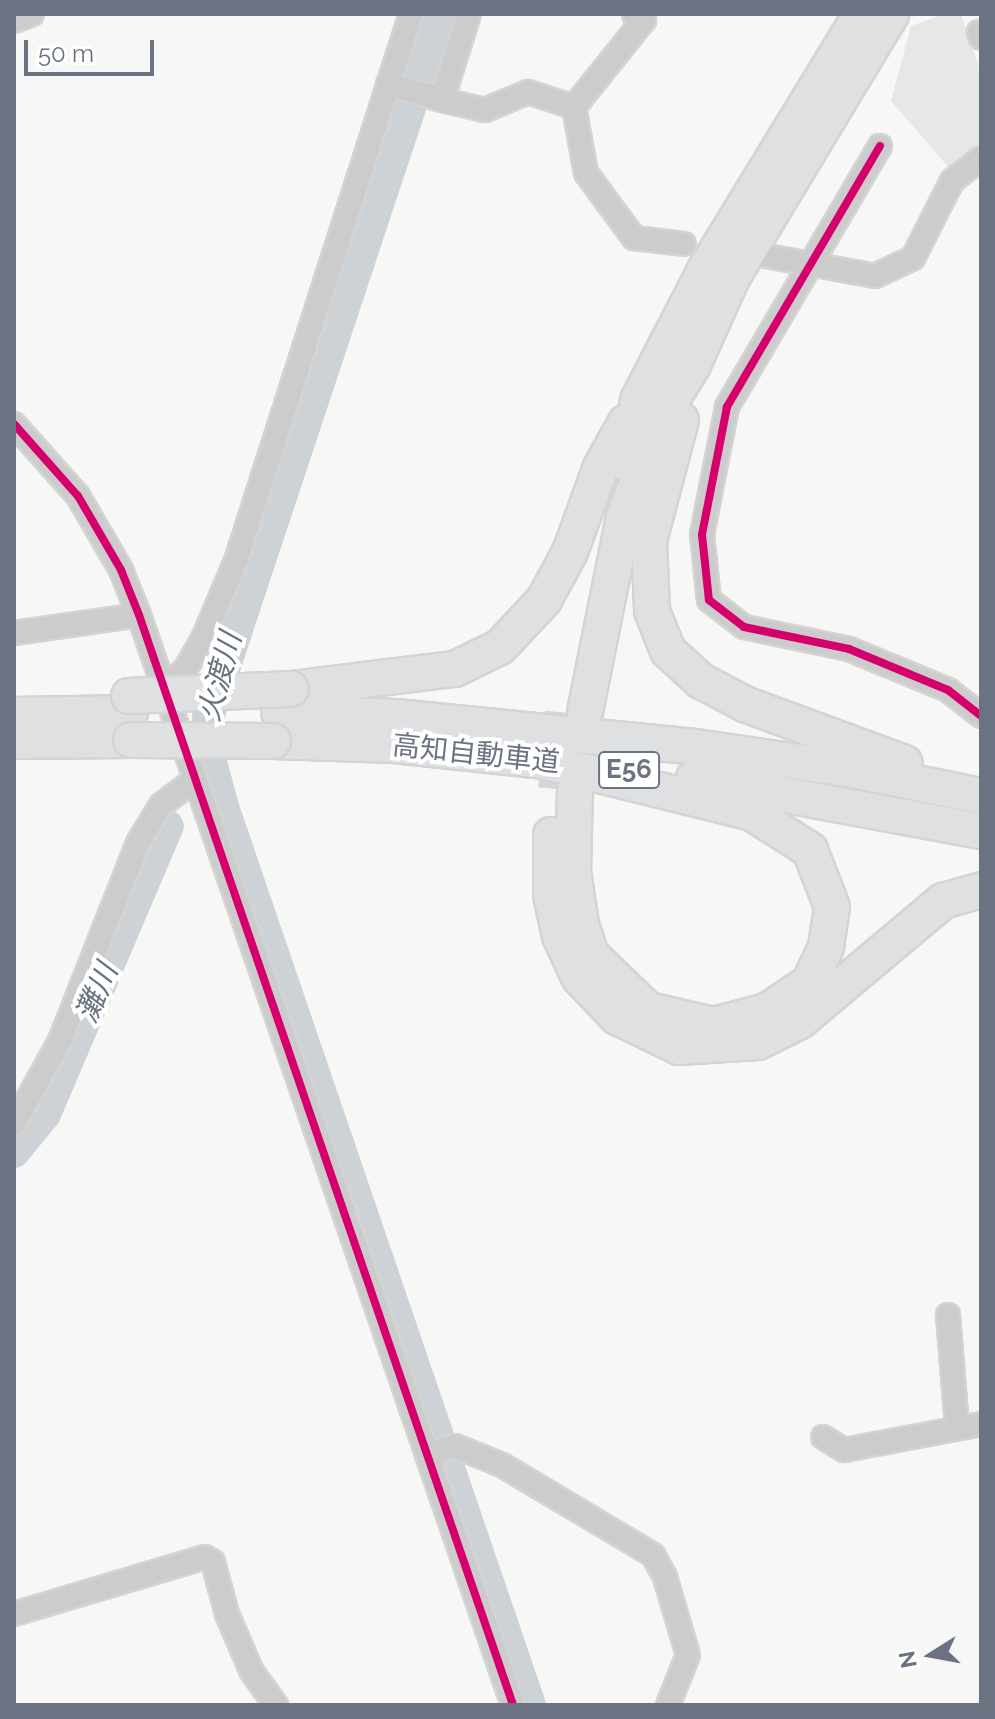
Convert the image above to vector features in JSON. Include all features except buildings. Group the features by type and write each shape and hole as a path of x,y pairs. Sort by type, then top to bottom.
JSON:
{"highway":[{"path":"14,705 130,716 281,714 455,669 500,647 544,600 570,552 601,467 705,270 861,14"},
{"path":"638,400 629,457 591,579 573,712 624,517 662,416 693,365 732,278 891,14"},
{"path":"693,365 649,541 652,611 668,651 701,681 747,705 981,795"},
{"name":"高知自動車道","path":"281,714 394,745 692,777 981,831"},
{"name":"高知自動車道","path":"14,715 396,717 696,747 981,795"},
{"name":"高知自動車道","path":"14,741 130,716"},
{"path":"534,759 752,813 810,850 832,907 826,947 810,982 767,1011 714,1025 648,1010 591,955 581,924 565,790 551,895 560,936 579,977 617,1017 679,1047 758,1042 800,1021 943,901 981,890"}],"street":[{"path":"14,21 32,14"},
{"path":"164,688 185,670 203,639 271,459 393,85 411,14"},
{"path":"437,98 469,14"},
{"path":"642,16 574,107 586,173 634,238 684,244"},
{"path":"393,85 485,110 528,92 574,107"},
{"path":"880,146 814,265 727,407 702,535 709,600 744,627 849,649 948,690 981,716"},
{"path":"761,255 875,276 913,258 952,181 981,158"},
{"path":"14,424 78,496 121,570 139,615 193,781 513,1705"},
{"path":"14,633 139,615"},
{"path":"14,1124 60,1041 138,843 161,805 193,781"},
{"path":"948,1315 957,1426"},
{"path":"823,1437 844,1450 957,1426 981,1424"},
{"path":"427,1455 455,1446 502,1465 653,1555 665,1577 688,1655 668,1705"},
{"path":"14,1614 205,1557 213,1562 227,1614 252,1672 275,1705"}],"shaded area":[{"path":"945,14 961,14 981,74 981,151 950,169 891,101 911,26"}],"waterway":[{"name":"火渡川","path":"208,717 441,14"},
{"name":"火渡川","path":"203,732 223,807 530,1705"},
{"name":"灘川","path":"14,1152 45,1114 168,826"}],"tunnel":[{"path":"555,789 562,712"}],"cycle path":[{"path":"880,146 727,407 702,535 709,600 744,627 849,649 948,690 981,716"},
{"path":"14,424 78,496 121,570 139,615 513,1705"}]}
